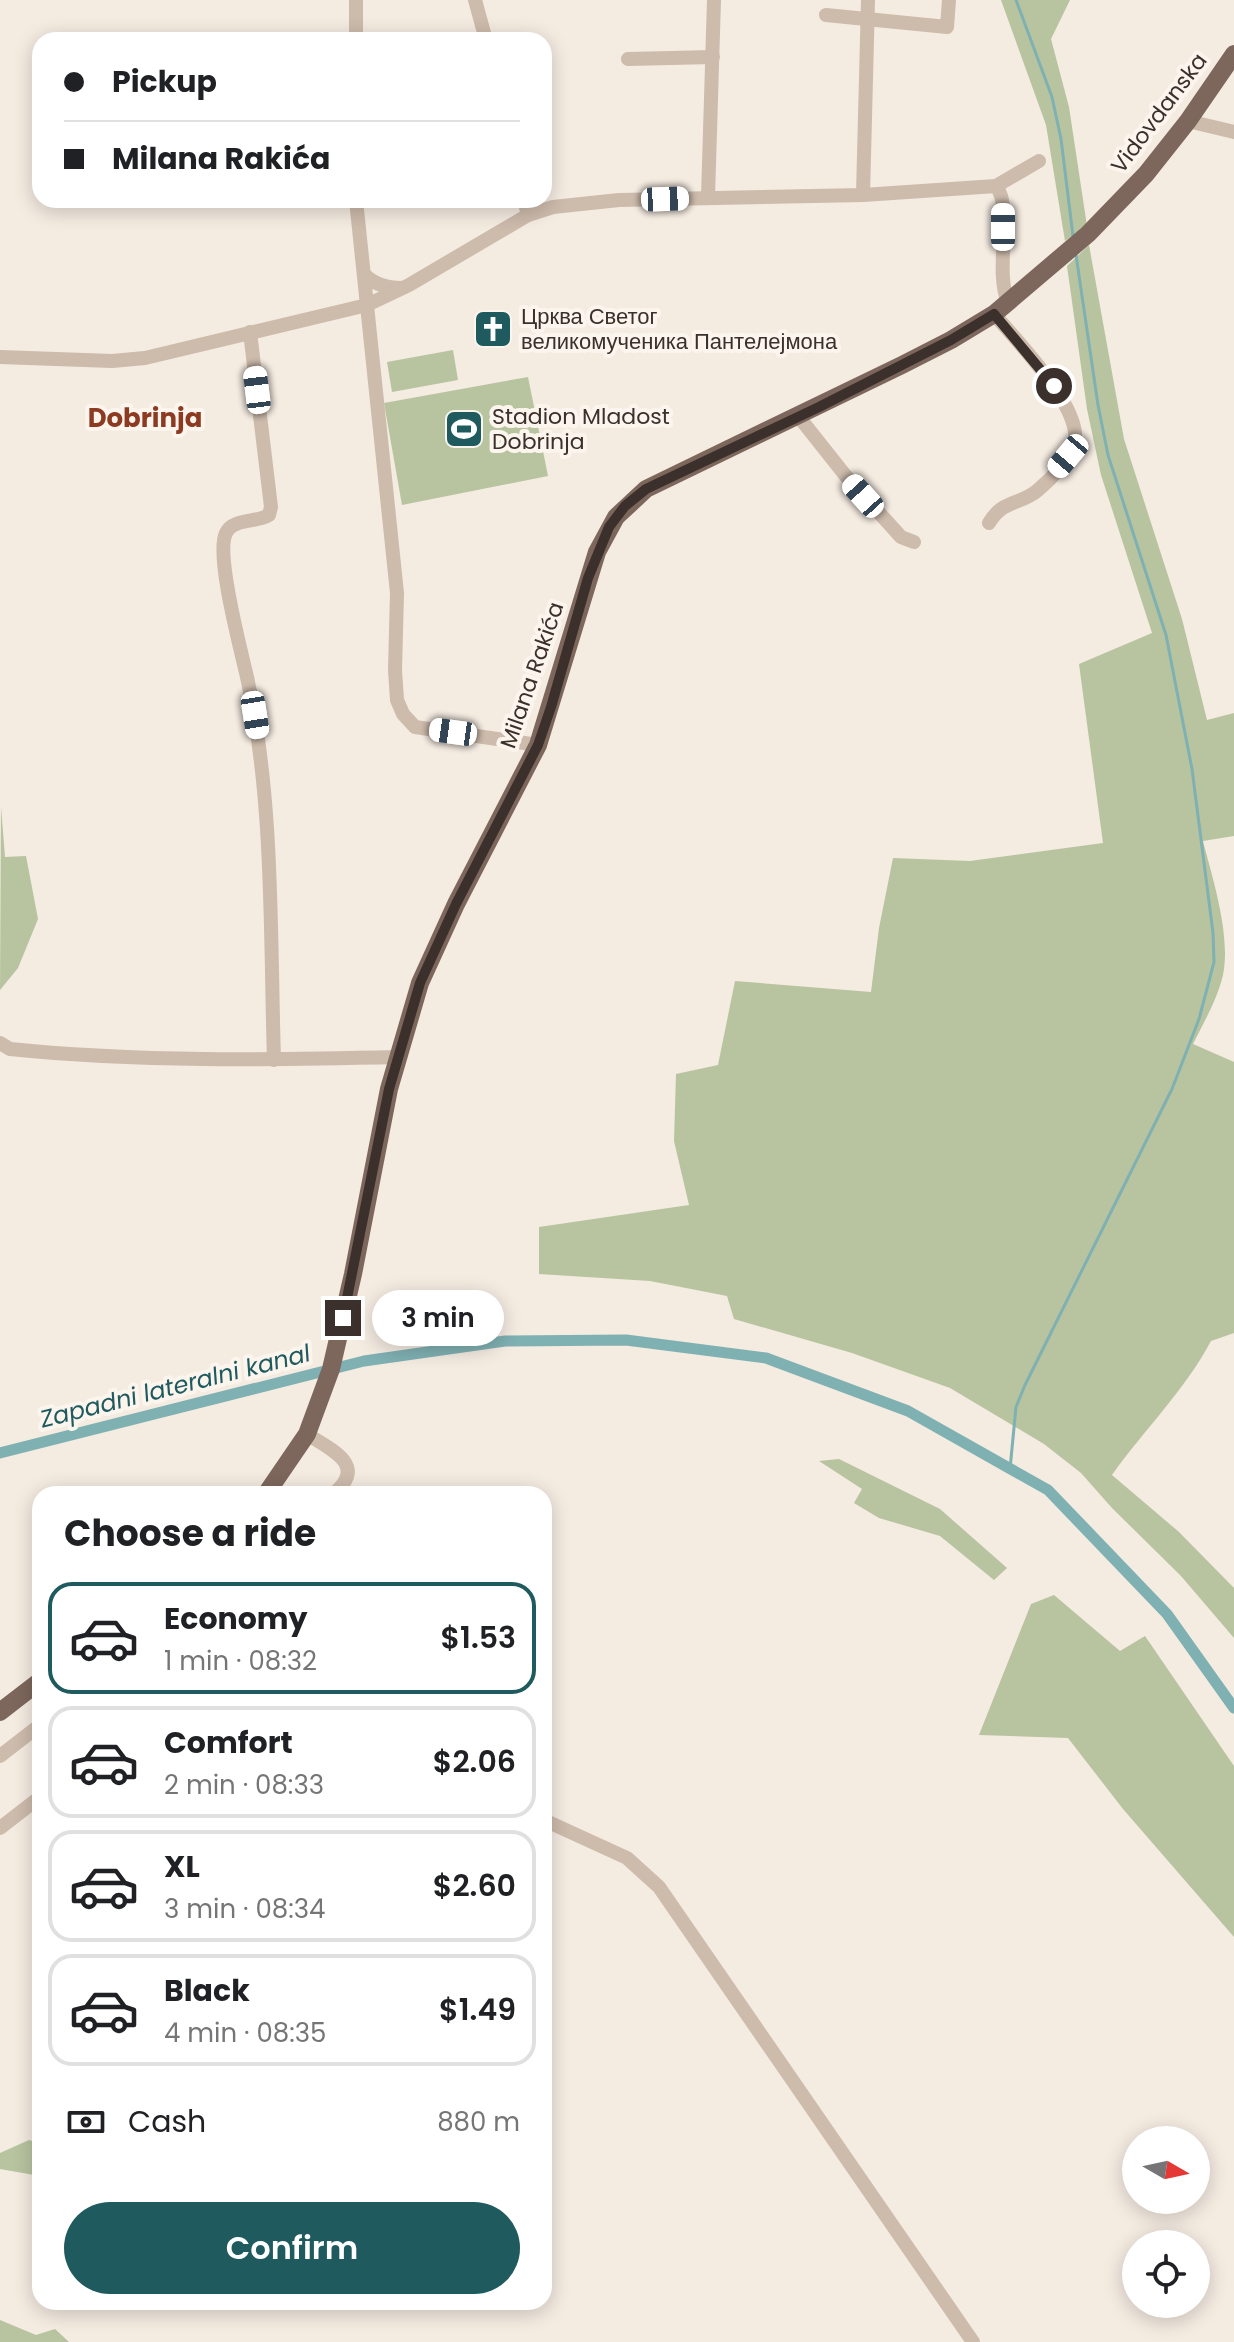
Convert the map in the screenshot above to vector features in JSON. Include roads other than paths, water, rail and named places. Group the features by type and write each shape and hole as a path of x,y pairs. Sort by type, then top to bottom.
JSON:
{"main road":[{"name":"Vidovdanska","path":"1062,258 1146,174 1188,121 1234,54"},
{"name":"Milana Rakića","path":"307,1434 338,1341 389,1089 420,983 538,745 597,552 616,517 646,489 799,417 951,340 1001,308 1062,258"},
{"path":"271,1486 307,1434"},
{"path":"0,1712 32,1687"}],"street":[{"path":"356,0 356,32"},
{"path":"475,0 484,32"},
{"path":"708,197 714,0"},
{"path":"863,195 868,0"},
{"path":"826,15 947,27 949,0"},
{"path":"628,59 713,57"},
{"path":"1188,121 1234,132"},
{"path":"552,207 708,197 863,195 996,186 1039,161"},
{"path":"989,523 1001,508 1040,488 1068,456 1075,441 1073,423 1054,386 1001,308 1003,200 996,186"},
{"path":"357,208 397,593 397,700 403,714 415,727 538,745"},
{"path":"526,208 528,215"},
{"path":"0,357 112,361 145,358 367,305 528,215 550,208"},
{"path":"364,274 371,281 389,288 402,288"},
{"path":"250,332 271,507 269,515 262,520 231,526 223,545 230,598 264,765 274,1060"},
{"path":"799,417 845,475 901,537 914,542"},
{"path":"0,1043 10,1049 85,1057 274,1060 399,1057"},
{"path":"307,1434 345,1461 348,1470 346,1482 342,1486"},
{"path":"0,1756 32,1731"},
{"path":"0,1828 32,1803"},
{"path":"552,1824 627,1858 659,1887 973,2342"}],"waterway":[{"path":"1016,0 1052,97 1061,139 1073,236"},
{"path":"1010,1469 1016,1407 1172,1089 1199,1019 1214,962 1192,769 1166,635 1108,455 1076,255"},
{"name":"Zapadni lateralni kanal","path":"0,1453 364,1361 505,1341 626,1340 766,1358 908,1411 1048,1490 1167,1614 1234,1708"}],"place":[{"name":"Црква Светог великомученика Пантелејмона","path":"493,329"},
{"name":"Stadion Mladost Dobrinja","path":"464,429"}],"district":[{"name":"Dobrinja","path":"145,418"}]}
